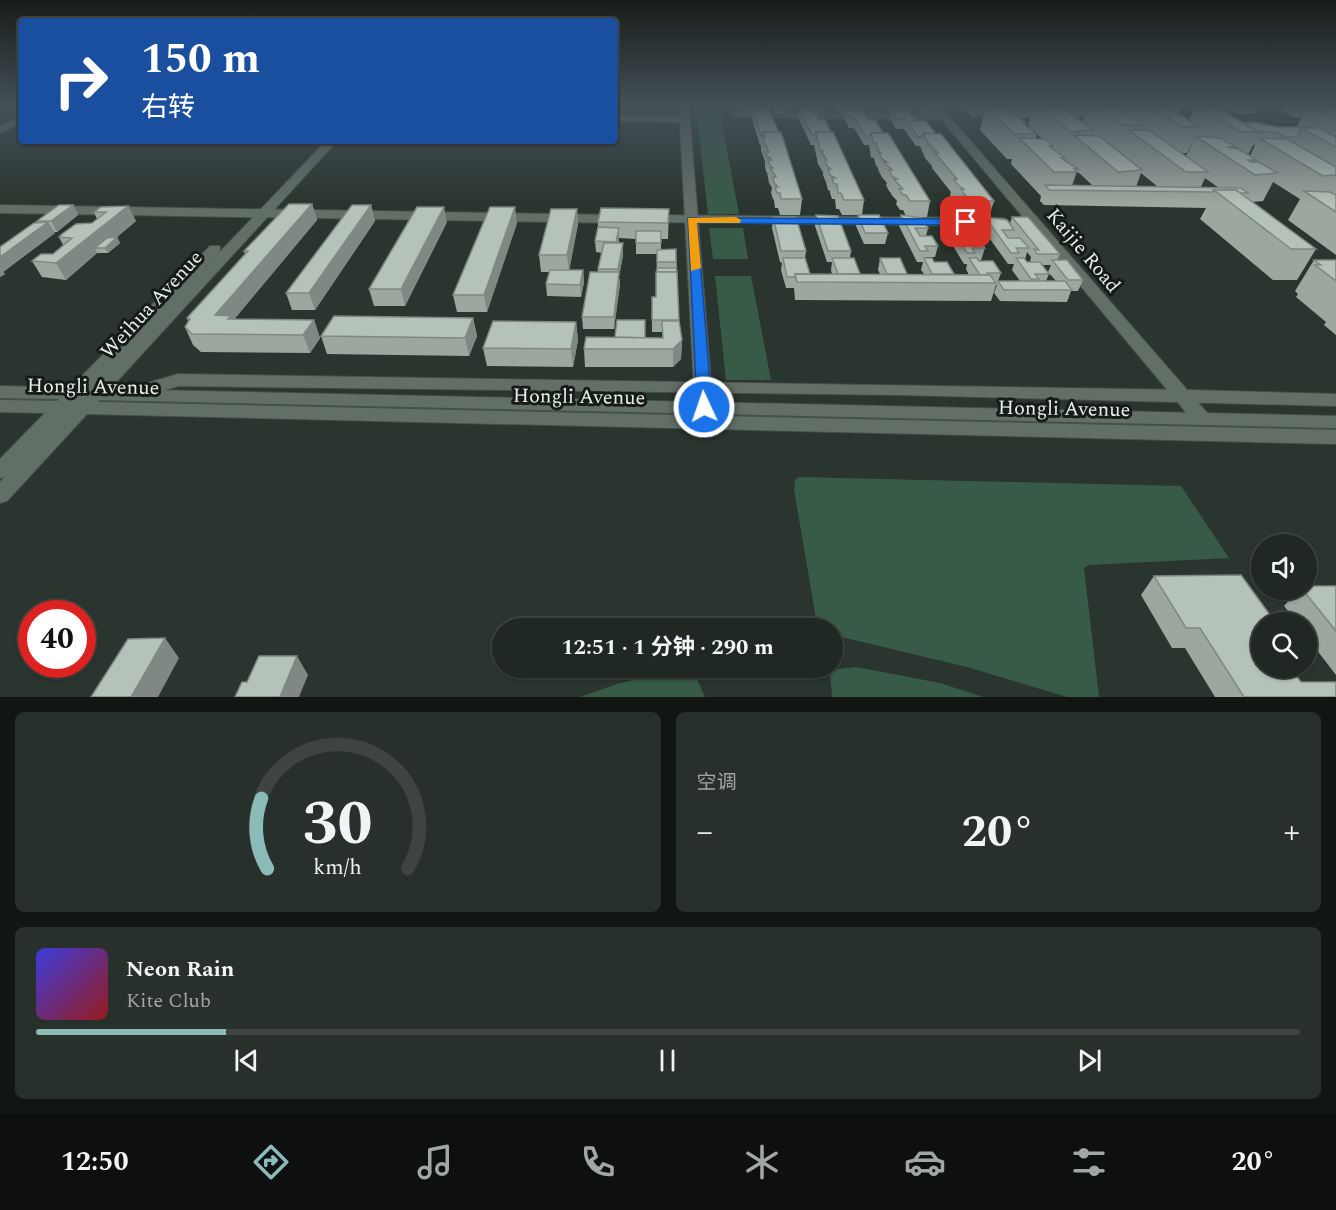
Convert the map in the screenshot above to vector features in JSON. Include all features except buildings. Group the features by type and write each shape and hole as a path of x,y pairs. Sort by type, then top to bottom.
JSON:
{"street":[{"path":"687,140 704,407"},
{"name":"Kaijie Road","path":"964,140 1202,418"},
{"name":"Weihua Avenue","path":"95,394 317,144"},
{"name":"Weihua Avenue","path":"0,495 78,401 257,213 329,144"},
{"path":"0,209 1035,223"},
{"path":"126,395 178,380 1181,394 1336,400"},
{"name":"Hongli Avenue","path":"0,392 78,401 1336,437"},
{"name":"Hongli Avenue","path":"0,406 61,408 95,394 1336,422"},
{"path":"0,471 61,408"}],"green space":[{"path":"700,140 725,140 739,214 708,214"},
{"path":"709,228 743,228 748,259 713,259"},
{"path":"715,276 751,276 771,380 726,380"},
{"path":"799,477 1181,486 1229,558 1089,565 1084,568 1099,697 1067,697 967,667 843,637 843,618 816,618 794,490 795,480"},
{"path":"856,667 940,683 983,697 832,697 831,678 843,678 843,668"},
{"path":"642,678 696,678 705,697 580,697"}],"slow traffic":[{"path":"695,268 692,220 736,220"}],"route":[{"path":"704,407 692,220 966,222"}]}
